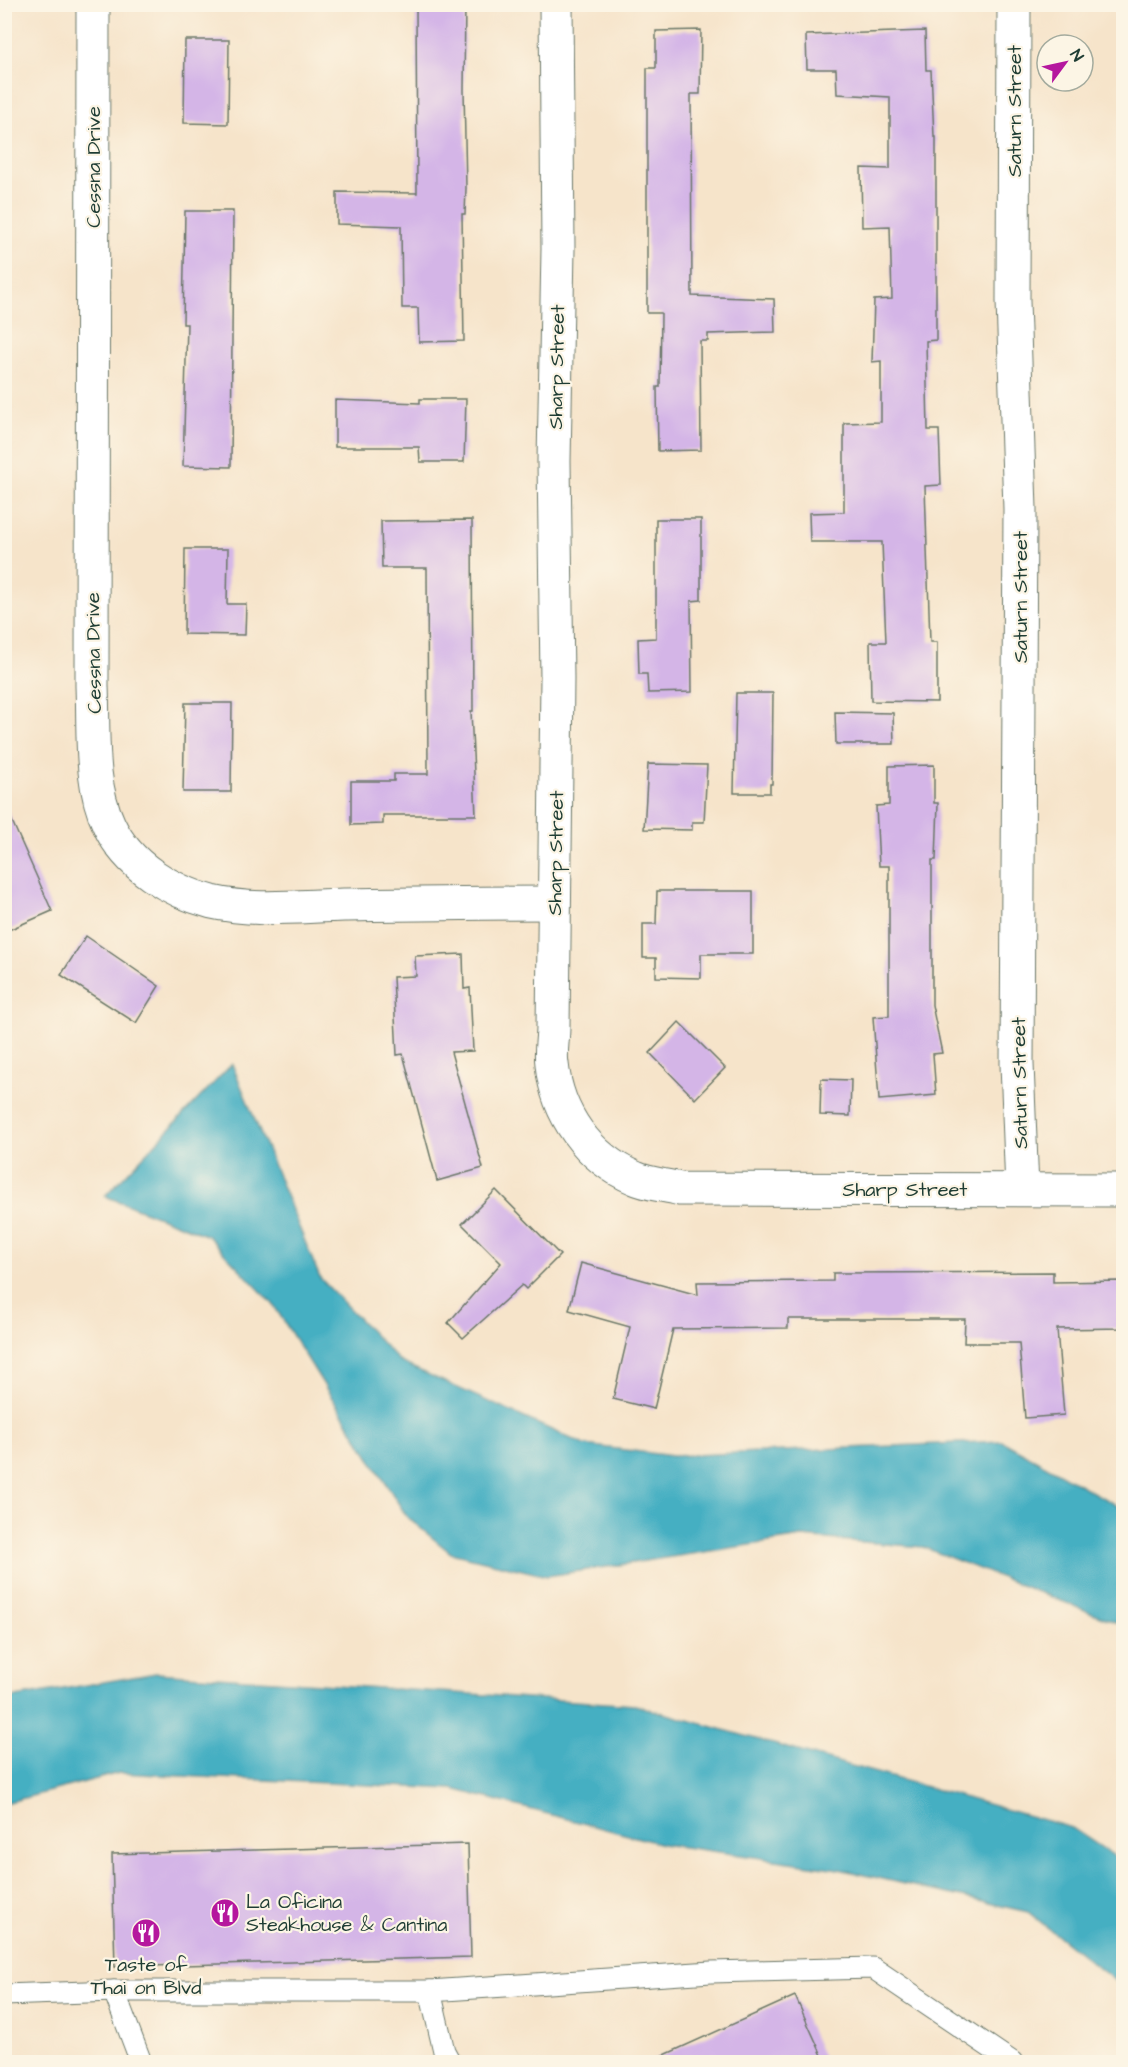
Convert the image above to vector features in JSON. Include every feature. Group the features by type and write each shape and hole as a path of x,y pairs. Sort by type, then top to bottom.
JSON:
{"street":[{"name":"Cessna Drive","path":"93,4 92,686 96,784 109,826 130,856 151,875 181,891 213,902 256,907 554,903"},
{"name":"Sharp Street","path":"556,4 558,249 554,460 557,678 551,1062 556,1089 569,1122 591,1149 612,1166 637,1179 680,1188 1124,1190"},
{"name":"Saturn Street","path":"1014,4 1013,301 1020,509 1017,1064 1022,1189"}],"lane":[{"path":"4,1995 114,1991 430,1991 711,1972 873,1968 1012,2062"},
{"path":"114,1991 141,2062"},
{"path":"430,1991 444,2050 450,2062"}],"water":[{"path":"232,1064 320,1278 400,1362 585,1445 673,1456 1002,1441 1123,1509 1123,1625 923,1547 802,1537 547,1576 451,1553 407,1517 273,1304 208,1236 105,1196"},
{"path":"156,1673 635,1705 1072,1828 1123,1862 1123,1987 1028,1912 839,1869 662,1844 453,1789 119,1773 5,1803 5,1699"}],"building":[{"path":"416,4 465,4 466,188 465,214 462,214 464,341 419,342 418,308 402,308 401,226 337,224 337,192 417,193"},
{"path":"701,30 700,94 691,94 692,296 774,299 775,332 708,334 708,341 700,341 701,450 658,451 657,387 660,387 661,313 647,313 647,68 656,68 656,31"},
{"path":"925,31 926,70 931,70 934,137 936,137 936,340 926,341 928,430 939,430 941,485 925,486 930,642 937,642 937,702 871,701 870,642 886,642 882,542 810,542 809,513 844,512 844,423 881,422 881,361 872,362 874,300 892,299 890,226 862,227 861,168 890,169 890,97 837,94 836,69 807,69 806,35"},
{"path":"185,40 229,40 228,124 184,123"},
{"path":"185,211 233,211 231,467 183,466 187,324 183,324"},
{"path":"420,399 466,399 464,462 420,462 419,447 335,447 335,400 420,403"},
{"path":"656,519 701,519 701,600 691,601 692,692 648,693 647,674 639,674 638,639 656,638"},
{"path":"472,520 473,711 471,711 476,815 383,815 383,824 351,825 351,781 394,781 394,774 428,774 427,568 382,568 381,521"},
{"path":"185,549 228,549 227,604 246,604 245,635 184,634"},
{"path":"736,693 773,693 770,793 734,793"},
{"path":"185,703 232,703 231,792 183,792"},
{"path":"835,712 893,713 894,744 836,744"},
{"path":"648,764 707,765 704,822 692,822 692,830 644,829"},
{"path":"934,765 934,803 938,803 936,860 932,860 932,1005 942,1053 933,1054 936,1095 879,1100 873,1017 889,1016 889,866 879,866 876,806 889,805 889,766"},
{"path":"4,803 52,911 4,932"},
{"path":"657,891 753,891 753,954 701,954 701,978 656,977 656,958 643,958 643,924 656,924"},
{"path":"86,936 159,986 136,1023 61,975"},
{"path":"463,954 464,989 470,988 473,1051 451,1052 483,1168 437,1181 403,1054 397,1055 393,977 416,976 415,956"},
{"path":"679,1022 725,1068 695,1099 650,1053"},
{"path":"821,1079 851,1080 850,1116 820,1115"},
{"path":"496,1190 560,1255 526,1289 522,1285 463,1338 448,1323 501,1263 462,1224"},
{"path":"581,1263 698,1295 697,1282 833,1281 833,1273 1053,1272 1053,1282 1124,1281 1124,1328 1057,1329 1064,1415 1025,1418 1019,1343 964,1343 965,1319 788,1319 788,1328 673,1329 654,1409 613,1399 630,1327 569,1310"},
{"path":"468,1844 471,1957 115,1967 112,1854"},
{"path":"795,1996 825,2062 649,2062"}],"place":[{"name":"La Oficina Steakhouse & Cantina","path":"225,1913"},
{"name":"Taste of Thai on Blvd","path":"146,1933"}]}
